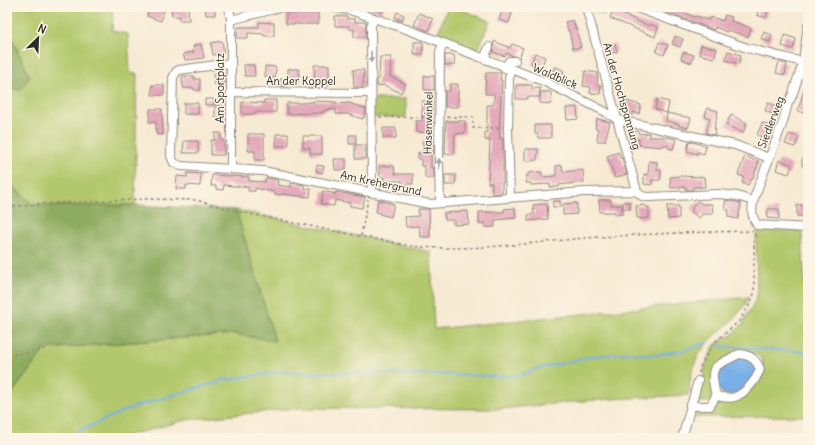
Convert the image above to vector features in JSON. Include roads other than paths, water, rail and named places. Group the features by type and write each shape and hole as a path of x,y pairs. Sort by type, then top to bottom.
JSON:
{"street":[{"name":"Am Sportplatz","path":"229,7 231,20 231,169"},
{"path":"231,20 282,7"},
{"name":"Waldblick","path":"333,7 350,10 374,18 559,88 604,110 618,120 735,145 769,158"},
{"name":"An der Hochspannung","path":"586,7 637,191"},
{"path":"634,7 747,48 805,63"},
{"path":"371,192 371,26 374,18"},
{"name":"Siedlerweg","path":"808,25 805,63 788,103 783,122 753,201 753,219 757,225 808,228"},
{"name":"Hasenwinkel","path":"440,204 440,52 443,44"},
{"path":"484,60 489,47"},
{"path":"510,198 508,69 509,61 515,61"},
{"name":"Am Krehergrund","path":"231,63 179,70 174,74 171,156 174,163 178,165 263,171 371,192 423,204 440,204 586,192 637,191 643,197 719,194 737,196 753,201"},
{"path":"600,90 609,90"},
{"name":"An der Koppel","path":"231,92 370,93"},
{"path":"690,406 710,406 716,396 712,378 712,372 716,365 739,354 755,359 760,369 757,378 749,387 735,397 726,398 716,396"},
{"path":"682,438 698,381"}],"water":[{"path":"742,356 752,360 757,370 756,376 737,393 730,395 723,394 717,386 716,368"}],"waterway":[{"path":"71,438 77,432 126,410 153,401 225,380 278,372 507,377 522,375 540,368 594,356 626,353 655,355 685,350 707,343"},
{"path":"717,346 808,352"}]}
